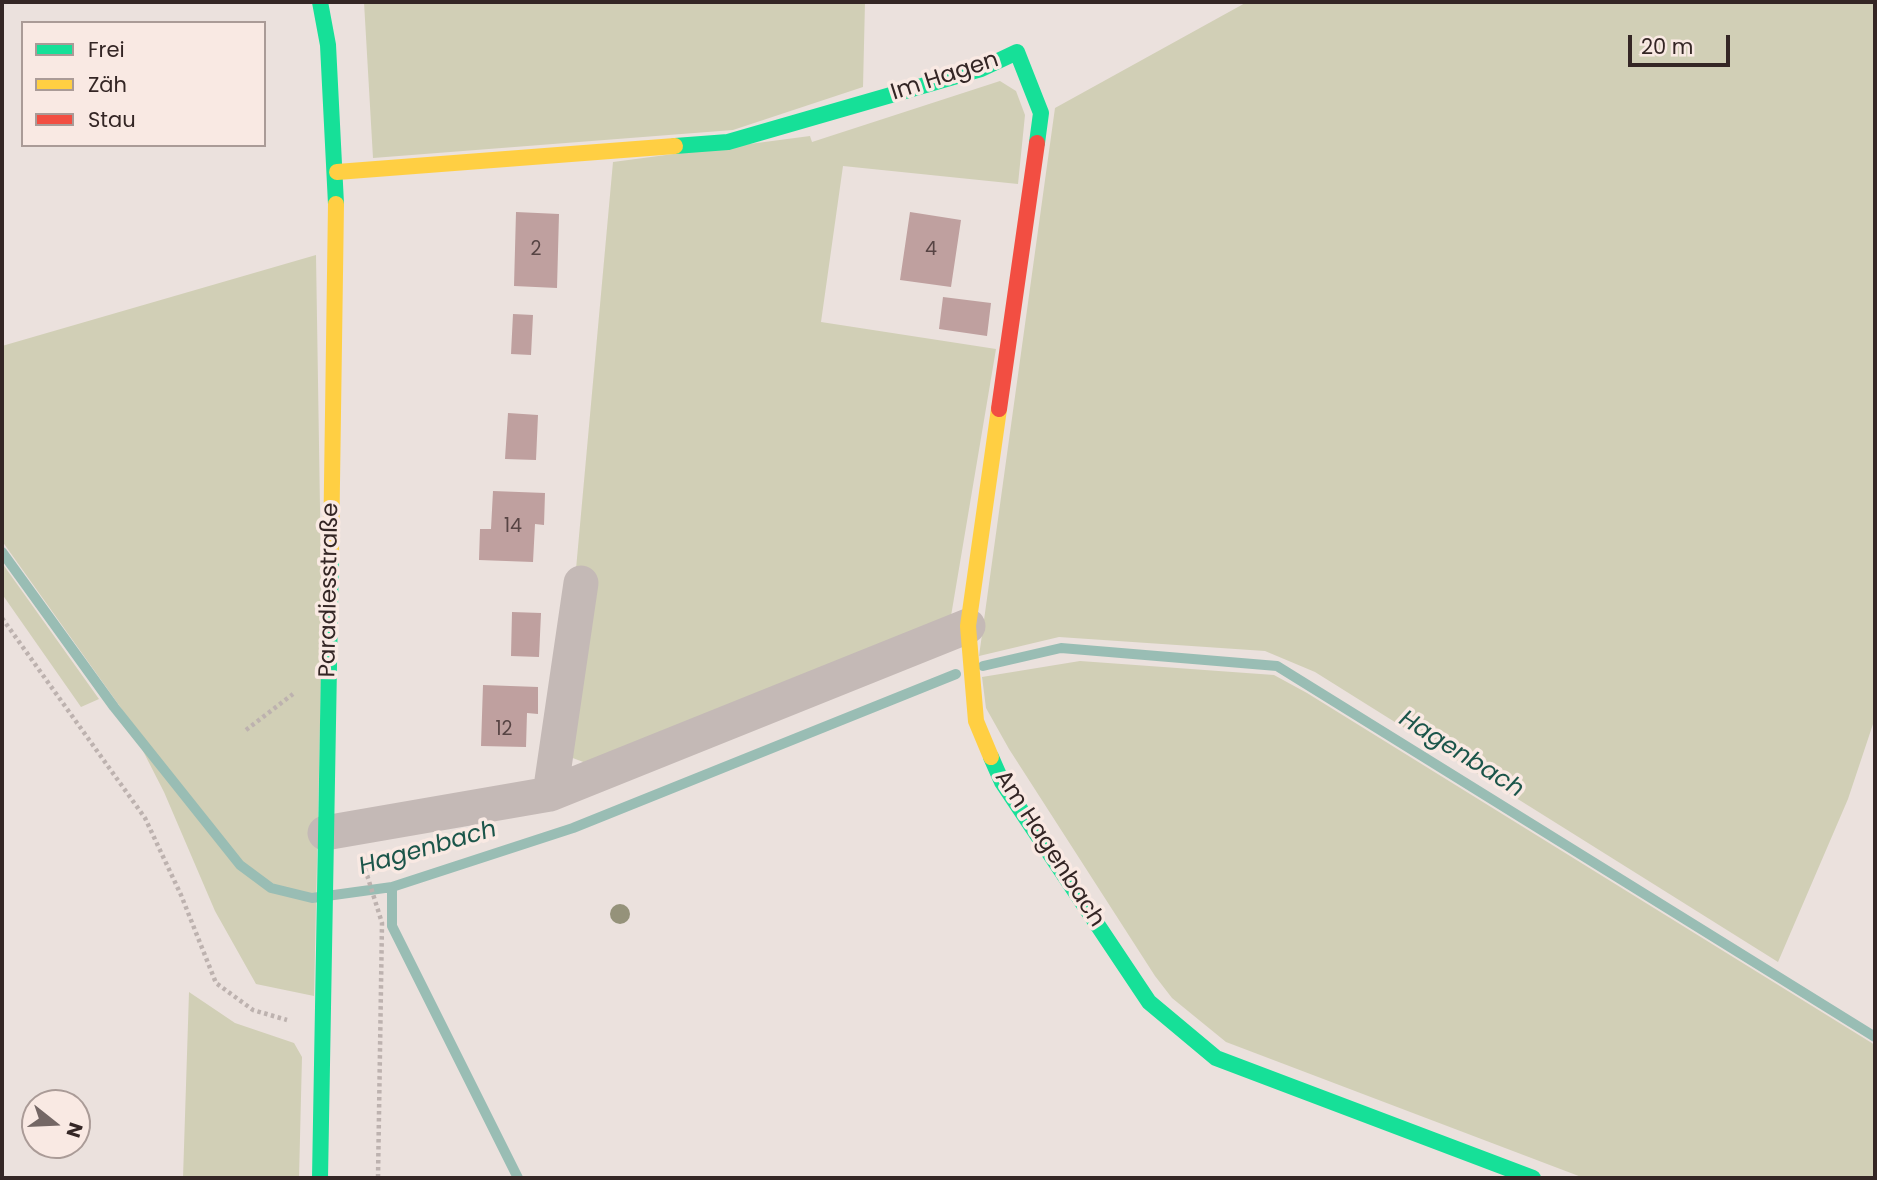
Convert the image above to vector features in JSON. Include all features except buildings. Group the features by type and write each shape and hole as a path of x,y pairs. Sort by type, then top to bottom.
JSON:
{"street":[{"name":"Paradiesstraße","path":"320,2 328,45 337,172 320,1178"},
{"name":"Im Hagen","path":"337,172 727,142 981,69 1017,52 1041,113 968,626"},
{"path":"550,794 582,583"},
{"path":"325,833 550,794 968,626"},
{"name":"Am Hagenbach","path":"968,626 976,721 1002,782 1149,1002 1216,1058 1533,1178"}],"path":[{"path":"2,618 145,818 181,895 216,984 253,1010 301,1024 322,1023"},
{"path":"363,860 382,923 377,1178"}],"shaded area":[{"path":"364,2 865,2 863,87 733,130 373,158"},
{"path":"1247,2 1875,2 1875,718 1848,799 1778,962 1315,672 1265,651 1059,637 979,656 1055,108"},
{"path":"1000,81 1016,91 1025,115 1018,184 843,166 821,322 996,349 951,616 586,763 570,757 575,580 613,162 810,136 812,142"},
{"path":"316,255 322,635 314,996 256,984 215,911 164,792 121,708 2,541 2,346"},
{"path":"2,563 99,699 81,707 2,594"},
{"path":"1080,661 1274,675 1875,1045 1875,1178 1584,1178 1226,1042 1172,998 1155,976 1009,749 986,708 982,677"},
{"path":"189,992 235,1023 294,1043 302,1057 299,1178 183,1178"}],"waterway":[{"name":"Hagenbach","path":"2,552 114,707 240,865 271,888 312,898 392,887 573,828 956,674"},
{"name":"Hagenbach","path":"983,666 1061,648 1277,666 1875,1037"},
{"path":"392,887 392,926 518,1178"}],"traffic: fast":[{"path":"320,2 328,45 336,204"},
{"path":"675,146 728,142 981,69 1017,52 1041,113 1037,143"},
{"path":"320,1178 331,552"},
{"path":"991,757 1002,782 1149,1002 1216,1058 1533,1178"}],"traffic: slow":[{"path":"337,172 675,146"},
{"path":"331,552 336,204"},
{"path":"991,757 976,721 968,626 999,409"}],"traffic: jam":[{"path":"999,409 1037,143"}]}
